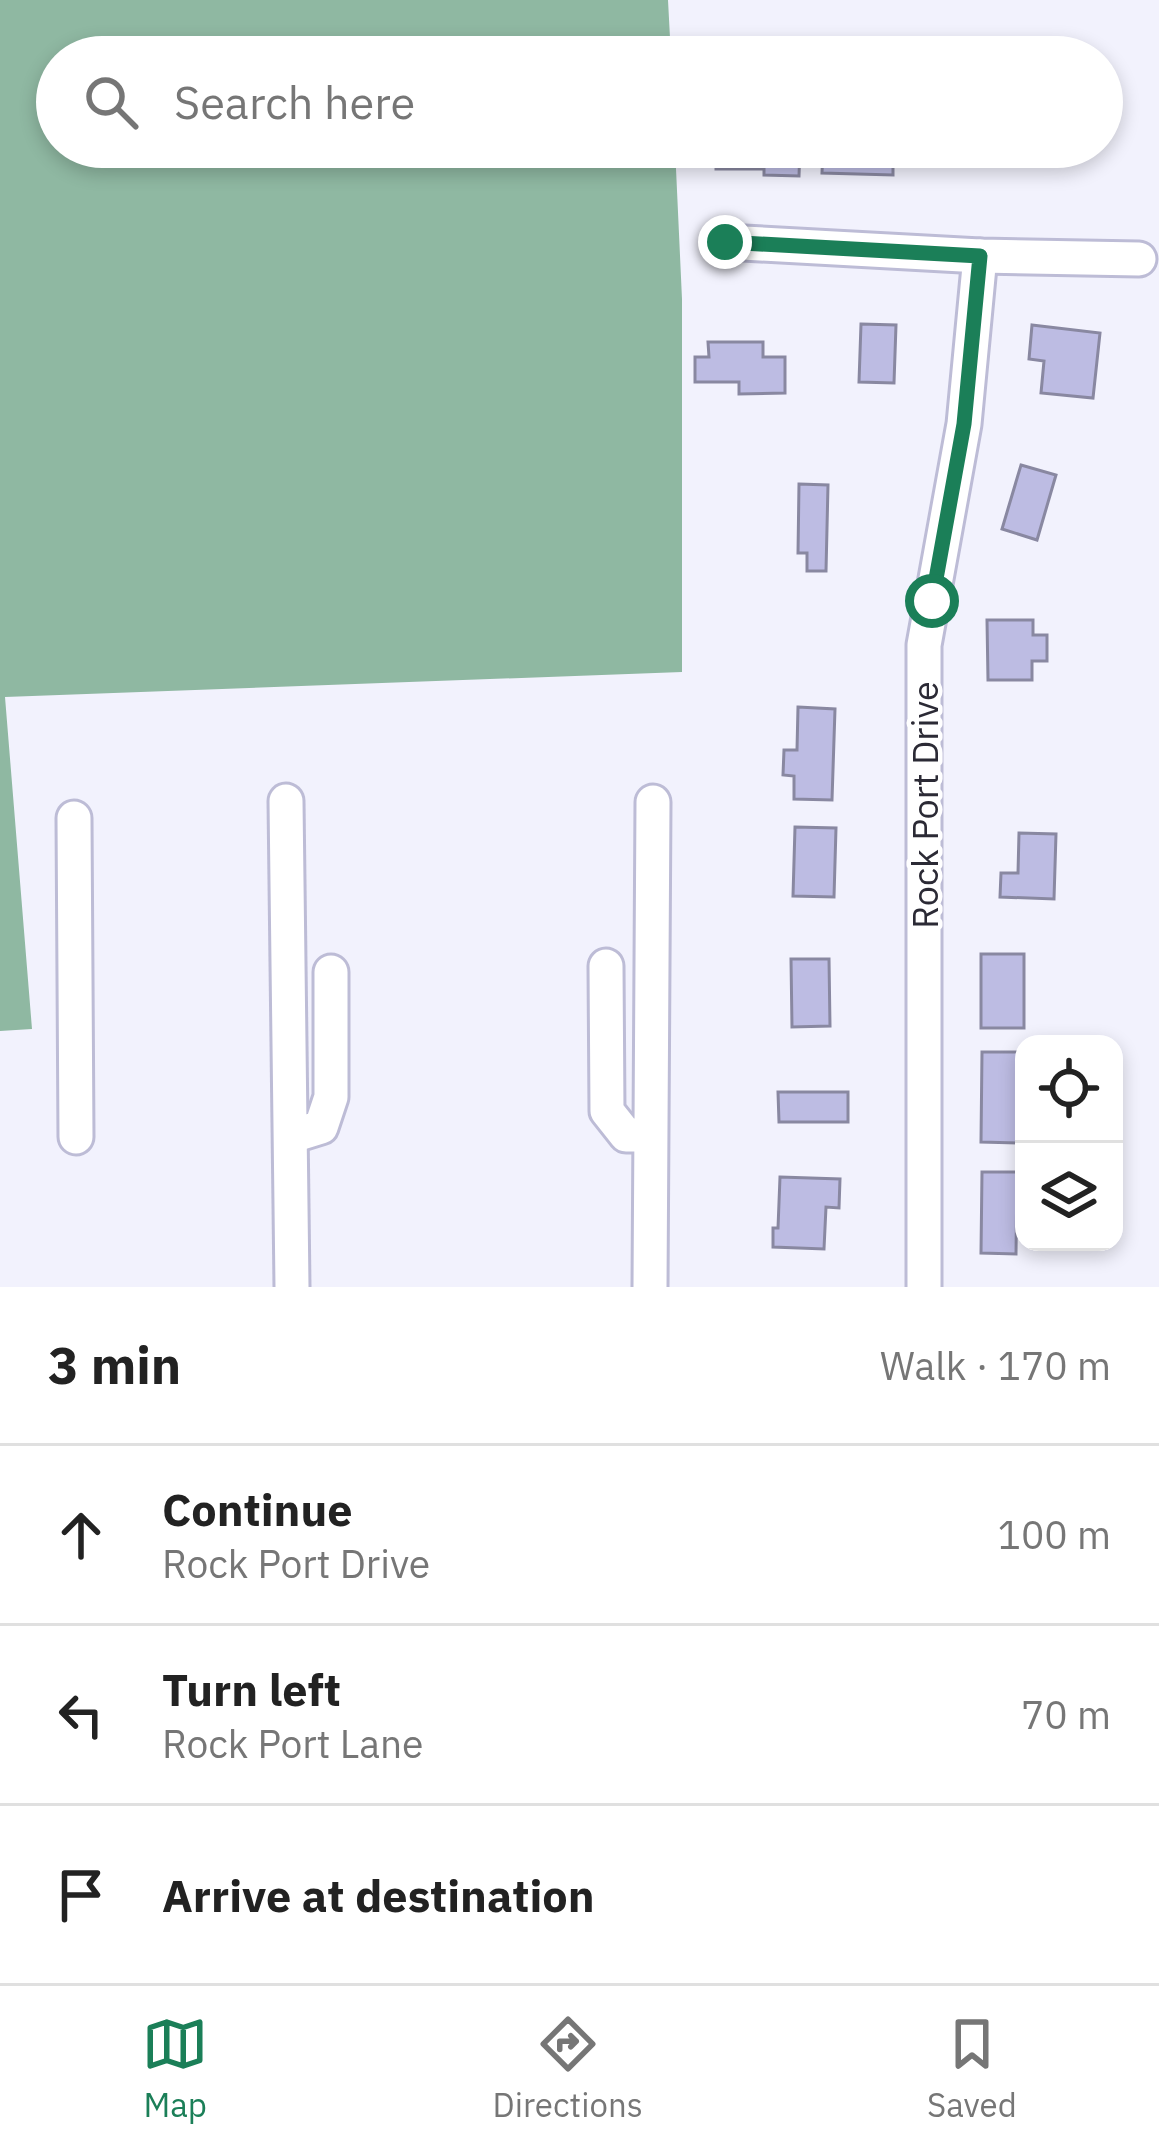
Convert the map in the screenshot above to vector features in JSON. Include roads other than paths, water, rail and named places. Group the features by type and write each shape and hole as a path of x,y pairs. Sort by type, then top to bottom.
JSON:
{"street":[{"path":"725,242 1139,259"},
{"name":"Rock Port Drive","path":"923,1287 924,645 964,424 980,256"},
{"path":"286,801 292,1287"},
{"path":"650,1287 653,802"},
{"path":"74,818 76,1137"},
{"path":"606,966 607,1111 626,1136 650,1135"},
{"path":"292,1136 321,1127 331,1097 331,972"}]}
